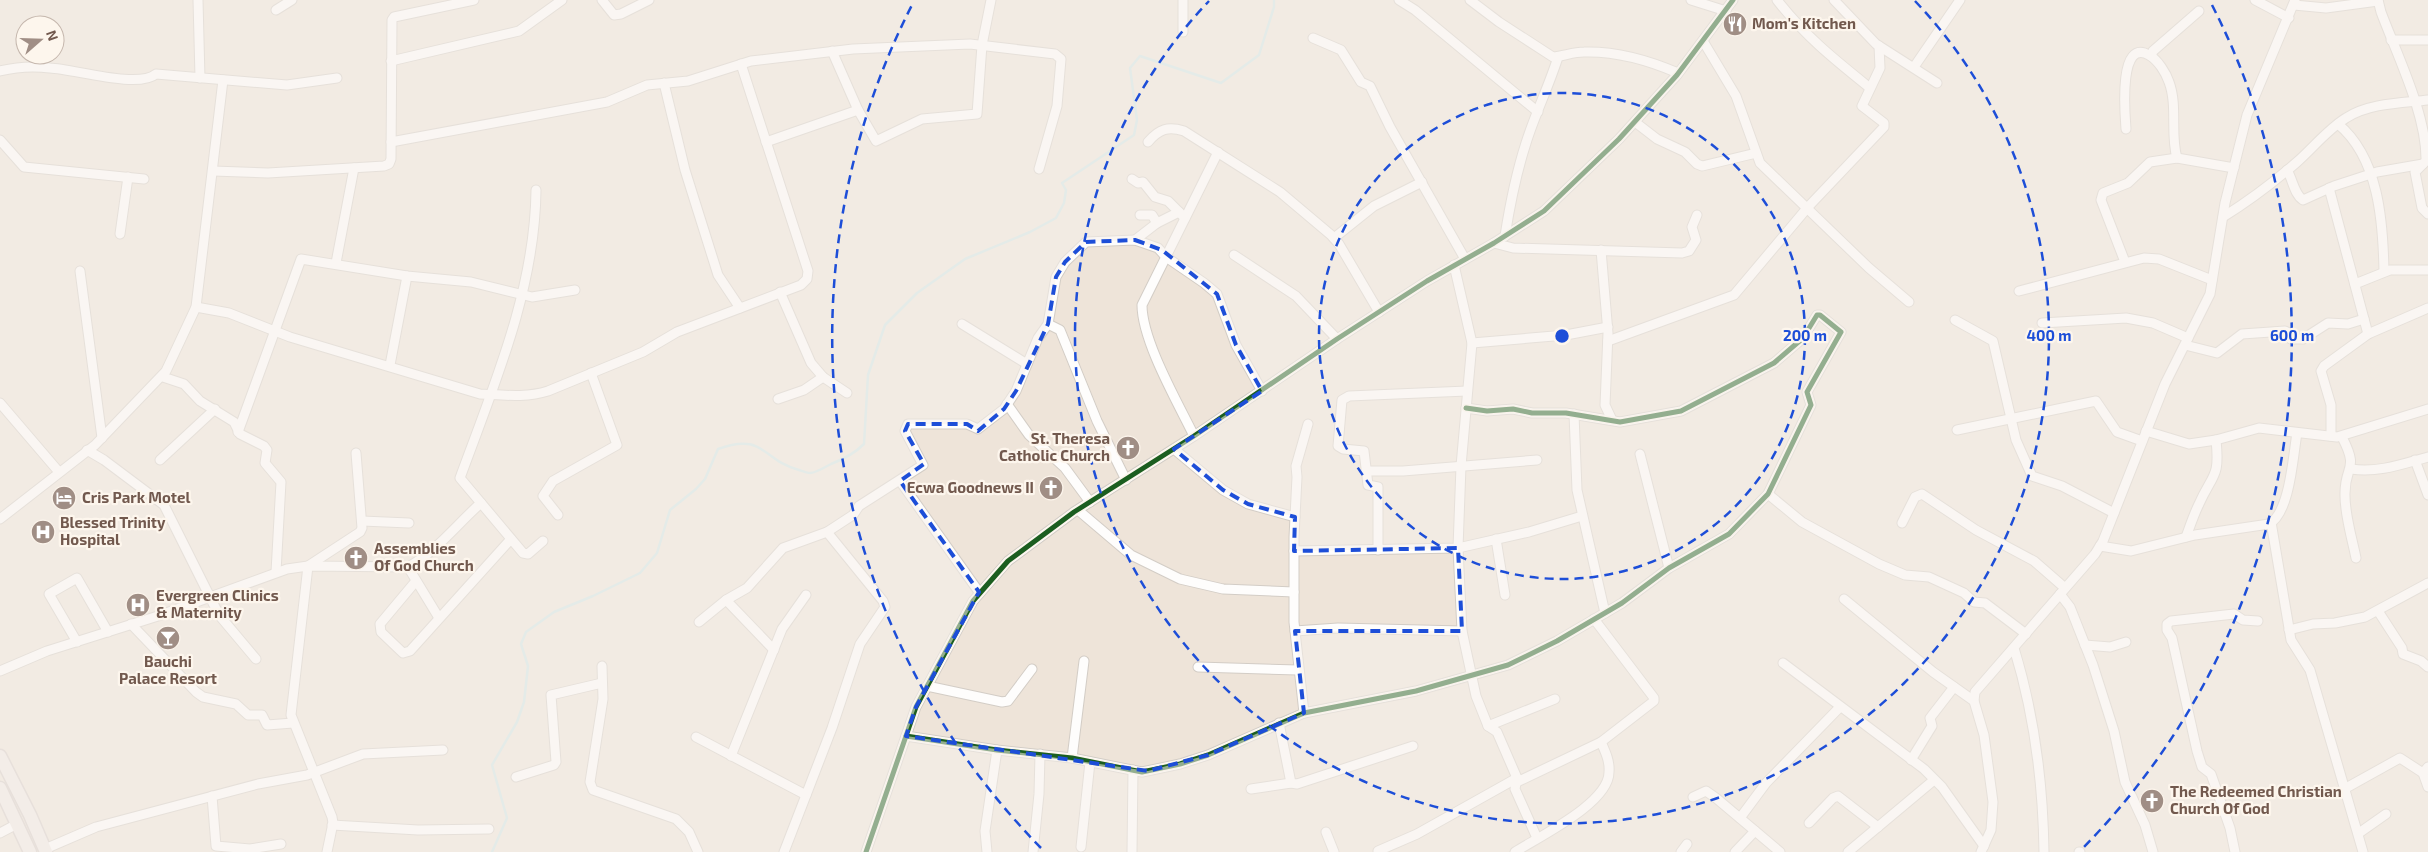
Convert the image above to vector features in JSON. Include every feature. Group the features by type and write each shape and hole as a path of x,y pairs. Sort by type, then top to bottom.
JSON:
{"highway":[{"path":"0,756 26,806 45,850"},
{"path":"0,788 30,852"},
{"path":"11,811 19,810 26,806"},
{"path":"24,840 31,835 39,834"}],"street":[{"path":"198,0 200,78"},
{"path":"276,10 292,0"},
{"path":"213,172 268,173 384,166 389,164 391,142 391,26 394,17 474,0"},
{"path":"391,60 520,31 562,0"},
{"path":"602,0 614,15 621,14 649,0"},
{"path":"832,51 858,110 876,141 922,119 977,114 982,45 991,0"},
{"path":"1182,0 1183,32"},
{"path":"1399,0 1415,10 1538,112"},
{"path":"1470,0 1548,55 1558,57 1584,52 1620,54 1649,60 1678,73"},
{"path":"1692,0 1726,10"},
{"path":"866,852 916,707 960,621 979,592 1008,561 1078,510 1194,436 1337,339 1544,211 1635,122 1678,73 1733,0"},
{"path":"1777,0 1799,28 1829,56 1870,88"},
{"path":"1834,0 1879,46 1937,83"},
{"path":"2255,0 2289,18"},
{"path":"1983,849 1991,830 1993,802 1984,735 1974,701 1975,692 2100,546 2164,384 2210,294 2223,217 2248,115 2294,2 2326,8 2378,0 2414,101 2426,144 2426,164"},
{"path":"1914,67 1955,2"},
{"path":"2151,56 2153,51 2198,11"},
{"path":"1313,38 1341,50 1362,82 1370,86 1390,127 1465,259"},
{"path":"2391,40 2428,40"},
{"path":"1703,41 1736,96 1760,163 1808,207 1869,268 1909,302"},
{"path":"391,142 607,102 647,85 688,81 751,61 832,51 950,44 982,45 1055,54 1061,59 1057,106 1039,169"},
{"path":"1608,341 1734,295 1808,207 1884,127 1884,123 1862,106 1880,64 1879,46"},
{"path":"2126,129 2125,86 2130,60 2138,52 2151,56 2160,66 2169,83 2178,158"},
{"path":"1880,64 1894,55"},
{"path":"1505,236 1512,191 1527,141 1558,57"},
{"path":"196,307 229,314 274,331 480,394 507,396 539,394 643,352 676,332 801,285 807,279 808,271 741,64"},
{"path":"0,70 50,68 120,78 143,79 150,78 156,74 287,85 337,78"},
{"path":"0,519 102,438 163,377 196,307 223,80"},
{"path":"664,83 684,170 718,275 740,308"},
{"path":"2223,217 2242,206 2287,170 2345,118 2361,110 2428,100"},
{"path":"766,142 858,110"},
{"path":"1635,122 1657,139 1686,152 1702,166 1756,154"},
{"path":"2338,124 2352,139 2372,175 2383,226 2384,271"},
{"path":"1148,142 1158,131 1176,128 1218,152 1280,192 1334,238 1379,312"},
{"path":"0,140 24,167 144,179"},
{"path":"1194,436 1162,371 1143,321 1142,305 1166,257 1182,215 1218,152"},
{"path":"2126,262 2100,196 2103,193 2128,183 2150,162 2178,158 2234,168"},
{"path":"2287,170 2301,200 2309,199 2329,188 2372,175 2382,170 2426,164"},
{"path":"2426,164 2416,172 2422,208 2428,214"},
{"path":"336,263 354,168"},
{"path":"120,234 128,177"},
{"path":"1132,179 1138,183 1143,182 1155,197 1168,201 1182,215"},
{"path":"1334,238 1374,206 1422,182"},
{"path":"2329,188 2368,334"},
{"path":"536,190 535,216 524,294 460,478 525,554 544,541"},
{"path":"1140,216 1148,214 1157,223"},
{"path":"1135,240 1157,223 1182,215"},
{"path":"1494,243 1513,248 1665,254 1690,251 1696,240 1692,227 1697,215"},
{"path":"699,622 726,600 747,588 783,548 827,532 853,515 859,506 920,467 923,462 905,431 908,424 967,424 978,430 1007,404 1016,391 1038,338 1048,324 1056,277 1074,251 1086,242 1096,240 1135,240 1162,250 1166,257 1217,294 1236,345 1262,391"},
{"path":"1601,250 1608,327 1605,405 1612,420"},
{"path":"1234,255 1296,296 1337,339"},
{"path":"2020,291 2144,258 2159,259 2212,280"},
{"path":"238,432 299,261 305,259 407,276 471,282 532,297 575,290"},
{"path":"1454,265 1472,344 1461,466 1458,548 1462,631 1476,696 1488,726 1497,732 1517,780 1515,789 1537,838"},
{"path":"2355,284 2384,271 2400,269 2428,270"},
{"path":"80,271 102,438"},
{"path":"390,366 407,276"},
{"path":"780,292 811,363 823,377 847,393"},
{"path":"2331,436 2331,405 2322,369 2368,334 2428,308"},
{"path":"906,736 997,750 1072,758 1133,770 1148,771 1208,755 1304,713 1416,691 1508,665 1594,620 1669,568 1729,534 1768,494 1811,405 1807,392 1841,334 1839,328 1820,315 1816,317 1803,338 1774,363 1737,384 1681,411 1626,422 1574,414 1532,413 1513,409 1487,411 1466,408"},
{"path":"2042,323 2126,318 2153,323 2187,341 2217,353 2242,334 2285,330 2291,339 2300,340 2328,323 2348,324 2364,318"},
{"path":"1955,320 1993,341 2016,440 2032,476 2062,486 2114,513"},
{"path":"962,324 1027,364"},
{"path":"1048,324 1060,330 1097,421 1126,480"},
{"path":"1472,344 1566,335 1608,327"},
{"path":"558,515 543,496 553,482 617,445 591,374"},
{"path":"163,377 184,384 200,401 234,422 238,432"},
{"path":"778,399 804,390 823,377"},
{"path":"1378,550 1378,487 1368,485 1364,451 1343,449 1337,442 1342,400 1346,396 1467,391"},
{"path":"1957,430 2096,401 2117,432 2142,441"},
{"path":"0,403 59,472"},
{"path":"1007,404 1029,435 1064,468 1090,502"},
{"path":"160,460 215,409"},
{"path":"2146,431 2189,444 2216,440 2259,428 2342,437 2428,409"},
{"path":"1574,414 1577,490 1605,613"},
{"path":"1304,713 1295,631 1294,551 1296,461 1308,424"},
{"path":"238,432 264,446 267,450 265,463 281,482 276,572"},
{"path":"2100,546 2131,551 2186,537 2271,522 2280,514 2286,495 2297,433"},
{"path":"2342,437 2350,454 2351,469 2346,476 2344,496 2356,558"},
{"path":"2186,537 2199,503 2215,478 2218,462 2216,440"},
{"path":"1174,449 1223,490 1248,504 1295,517"},
{"path":"87,450 104,460 164,505 219,615 256,659"},
{"path":"308,566 360,532 362,521 356,453"},
{"path":"1640,454 1669,568"},
{"path":"2351,469 2369,472 2382,470 2428,457"},
{"path":"1366,471 1404,471 1537,460"},
{"path":"2416,460 2428,495"},
{"path":"900,481 979,592"},
{"path":"1768,494 1802,522 1879,564 1905,575 1929,577 1964,593 1974,602 1985,603 2026,634"},
{"path":"1902,523 1915,497 1922,494 1976,530 2034,561 2063,591 2085,645 2114,731 2125,782 2145,825 2153,852"},
{"path":"0,671 276,572 308,566 408,567 445,538 481,503"},
{"path":"1078,510 1131,555 1180,579 1223,589 1294,592"},
{"path":"1294,551 1458,548 1582,516"},
{"path":"362,521 409,523"},
{"path":"2271,522 2289,630 2297,652 2310,670 2346,788 2363,852"},
{"path":"784,852 832,728 860,644 885,607 883,601 827,532"},
{"path":"416,581 380,624 381,632 403,653 406,653 511,539"},
{"path":"1496,539 1504,595"},
{"path":"308,566 291,715 332,817 327,852"},
{"path":"408,567 439,618"},
{"path":"77,642 49,594 77,578 108,632"},
{"path":"2289,630 2313,624 2335,623 2365,617 2428,583"},
{"path":"731,756 782,629 806,595"},
{"path":"1844,599 1974,701"},
{"path":"726,600 774,650"},
{"path":"2378,611 2404,654 2421,661 2428,667"},
{"path":"2235,852 2230,828 2211,774 2202,767 2196,751 2172,638 2167,630 2167,624 2171,621 2234,614 2243,620 2258,621"},
{"path":"1378,851 1417,834 1517,780 1601,742 1655,700 1594,620"},
{"path":"131,624 203,697 236,704 248,715 262,715 267,725 293,723"},
{"path":"1295,631 1338,628 1462,631"},
{"path":"2085,645 2110,647 2126,642"},
{"path":"2014,648 2022,673 2035,747 2044,824 2044,852"},
{"path":"1072,758 1084,661"},
{"path":"1783,663 1911,760 1934,780 1983,849"},
{"path":"602,666 603,699 590,782 591,787 594,790 676,819 690,832 698,852"},
{"path":"1198,667 1298,670"},
{"path":"927,686 1002,702 1008,701 1032,669"},
{"path":"516,777 554,765 556,762 551,695 602,683"},
{"path":"1911,760 1932,726 1930,718 1954,687"},
{"path":"1488,726 1555,699"},
{"path":"1740,818 1766,783 1840,707"},
{"path":"1279,723 1291,783"},
{"path":"696,737 806,795"},
{"path":"1519,851 1581,810 1607,782 1609,765 1601,742"},
{"path":"1252,789 1291,783 1297,784 1413,746"},
{"path":"45,850 96,827 212,796 314,773 363,754 443,750"},
{"path":"987,852 985,831 997,750"},
{"path":"1033,852 1039,794 1040,754"},
{"path":"2346,788 2400,758 2426,770 2428,787"},
{"path":"1081,847 1090,762"},
{"path":"1132,852 1133,770"},
{"path":"1848,852 1934,780"},
{"path":"1693,797 1706,791 1780,852"},
{"path":"212,796 216,846 250,849 281,844"},
{"path":"1809,823 1832,798 1838,796 1878,827"},
{"path":"2359,833 2386,814"},
{"path":"0,833 17,824"},
{"path":"332,825 418,830 489,829"},
{"path":"1735,852 1755,831"},
{"path":"1326,832 1334,852"},
{"path":"1681,852 1687,844"}],"highlighted area":[{"path":"1135,240 1162,250 1217,294 1236,345 1262,391 1174,449 1223,490 1248,504 1295,517 1294,551 1458,548 1462,631 1295,631 1304,713 1208,755 1148,771 906,736 916,707 979,592 900,481 924,464 905,431 908,424 967,424 978,431 1004,409 1016,391 1048,324 1056,277 1065,262 1086,242"}],"shaded area":[{"path":"0,0 2428,0 2428,852 0,852"}],"waterway":[{"path":"492,852 507,818 492,765 517,722 524,702 528,666 521,644 526,632 554,612 593,596 640,573 657,553 670,510 696,489 705,479 718,449 733,445 745,444 754,446 762,449 787,466 810,473 845,458 860,448 864,444 868,375 885,325 917,293 965,259 1030,232 1056,218 1064,203 1066,190 1062,183 1134,135 1137,120 1130,68 1140,56 1221,83 1259,55 1274,7 1274,0"}],"cycle path":[{"path":"866,852 916,707 973,601 1008,561 1074,512 1194,436 1337,339 1427,281 1494,243 1544,211 1619,139 1677,75 1733,0"},
{"path":"906,736 997,750 1072,758 1142,772 1180,764 1208,755 1304,713 1416,691 1508,665 1557,641 1622,603 1669,568 1729,534 1768,494 1811,405 1807,392 1841,332 1820,315 1817,315 1803,338 1774,363 1681,411 1620,422 1566,413 1532,413 1513,409 1487,411 1466,408"}],"place":[{"name":"Mom's Kitchen","path":"1735,24"},
{"name":"St. Theresa Catholic Church","path":"1128,448"},
{"name":"Ecwa Goodnews II","path":"1051,488"},
{"name":"Cris Park Motel","path":"64,498"},
{"name":"Blessed Trinity Hospital","path":"43,532"},
{"name":"Assemblies Of God Church","path":"356,558"},
{"name":"Evergreen Clinics & Maternity","path":"138,605"},
{"name":"Bauchi Palace Resort","path":"168,638"},
{"name":"The Redeemed Christian Church Of God","path":"2152,801"}]}
